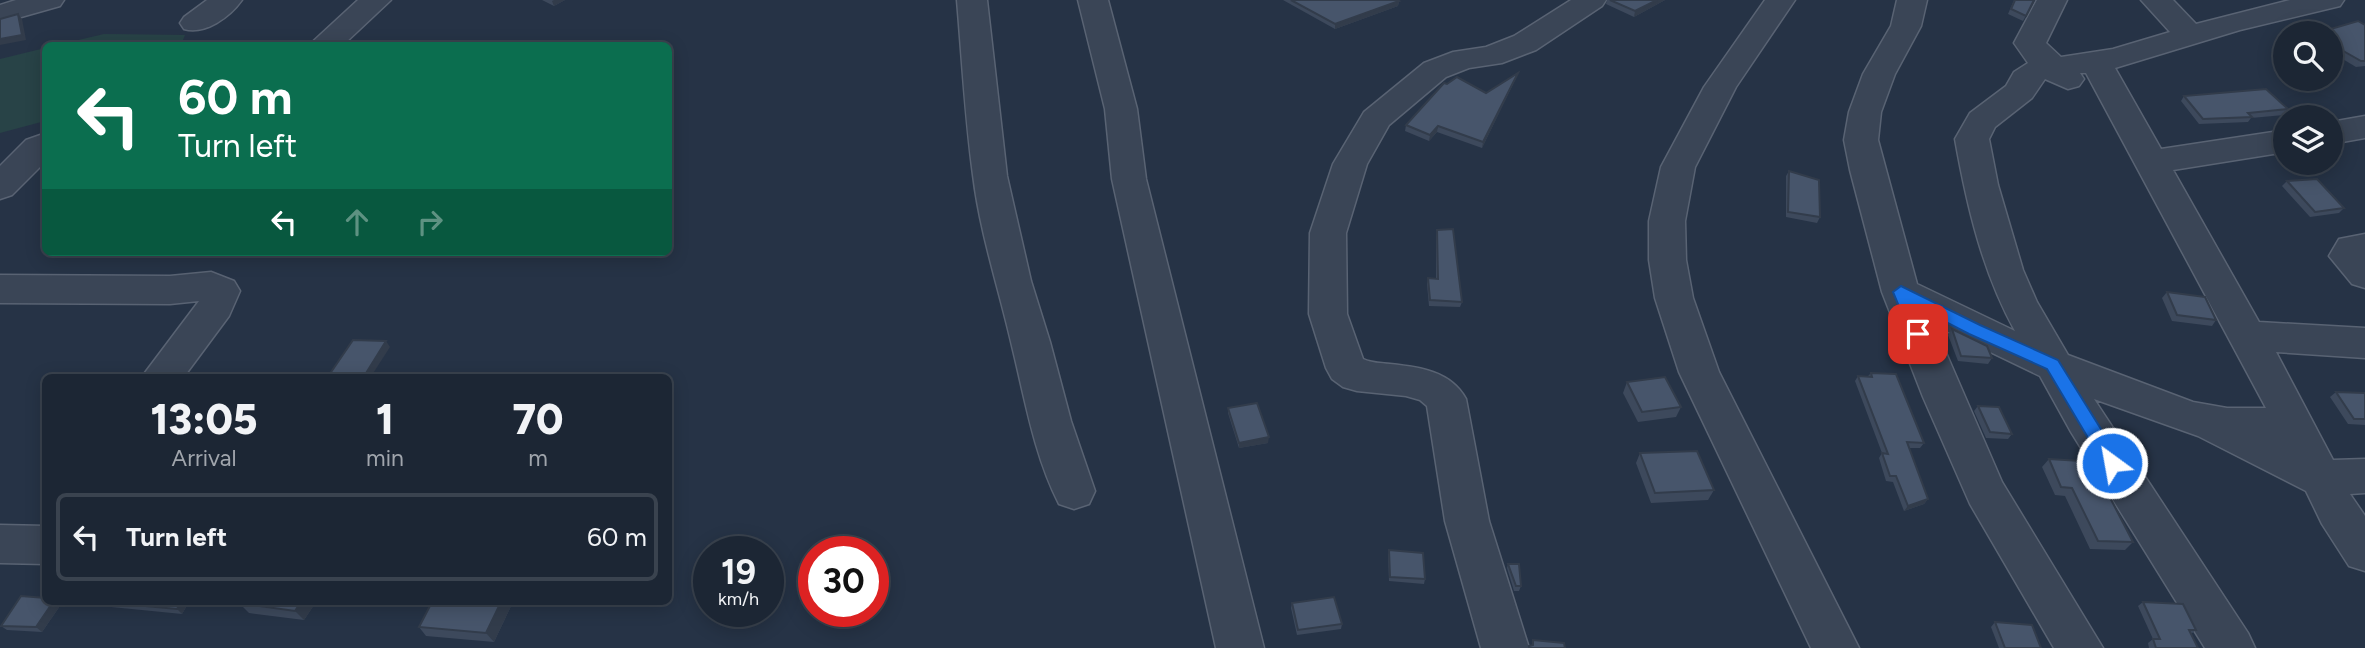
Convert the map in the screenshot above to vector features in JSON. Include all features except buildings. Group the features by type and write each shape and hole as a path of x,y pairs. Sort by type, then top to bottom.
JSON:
{"street":[{"path":"0,14 49,0"},
{"path":"195,23 227,0"},
{"path":"328,42 376,0"},
{"path":"972,0 990,176 1009,267 1050,421 1074,491"},
{"path":"1093,0 1121,109 1129,179 1240,648"},
{"path":"1505,648 1466,521 1446,399 1432,387 1406,381 1357,376 1346,368 1328,314 1328,233 1350,164 1376,119 1435,70 1464,59 1491,56 1525,43 1591,0"},
{"path":"1780,0 1740,53 1707,106 1673,181 1667,226 1670,271 1680,320 1697,374 1835,648"},
{"path":"1912,0 1906,26 1874,87 1865,112 1861,140 1901,292 1985,491 2079,648"},
{"path":"2052,0 2029,41 2038,55 2051,66 2128,120"},
{"path":"2156,0 2190,35"},
{"path":"2231,648 2052,365 2004,270 1981,185 1972,139 1982,121 2021,90 2030,74 2051,66 2096,62 2329,0"},
{"path":"2096,62 2295,424 2337,511 2365,552"},
{"path":"2343,131 2365,127"},
{"path":"2152,162 2273,143"},
{"path":"0,187 42,146"},
{"path":"2365,247 2352,248 2347,256 2365,275"},
{"path":"0,289 170,290 211,286 221,291 216,306 164,374"},
{"path":"1901,292 1974,330 2052,365 2149,404 2205,421 2320,478 2365,476"},
{"path":"2246,336 2365,343"},
{"path":"2205,421 2295,424"}],"green space":[{"path":"104,34 185,35 182,42 70,42"},
{"path":"42,49 42,122 0,133 0,59"}],"route":[{"path":"1918,334 1901,292 1974,330 2052,365 2112,463"}]}
